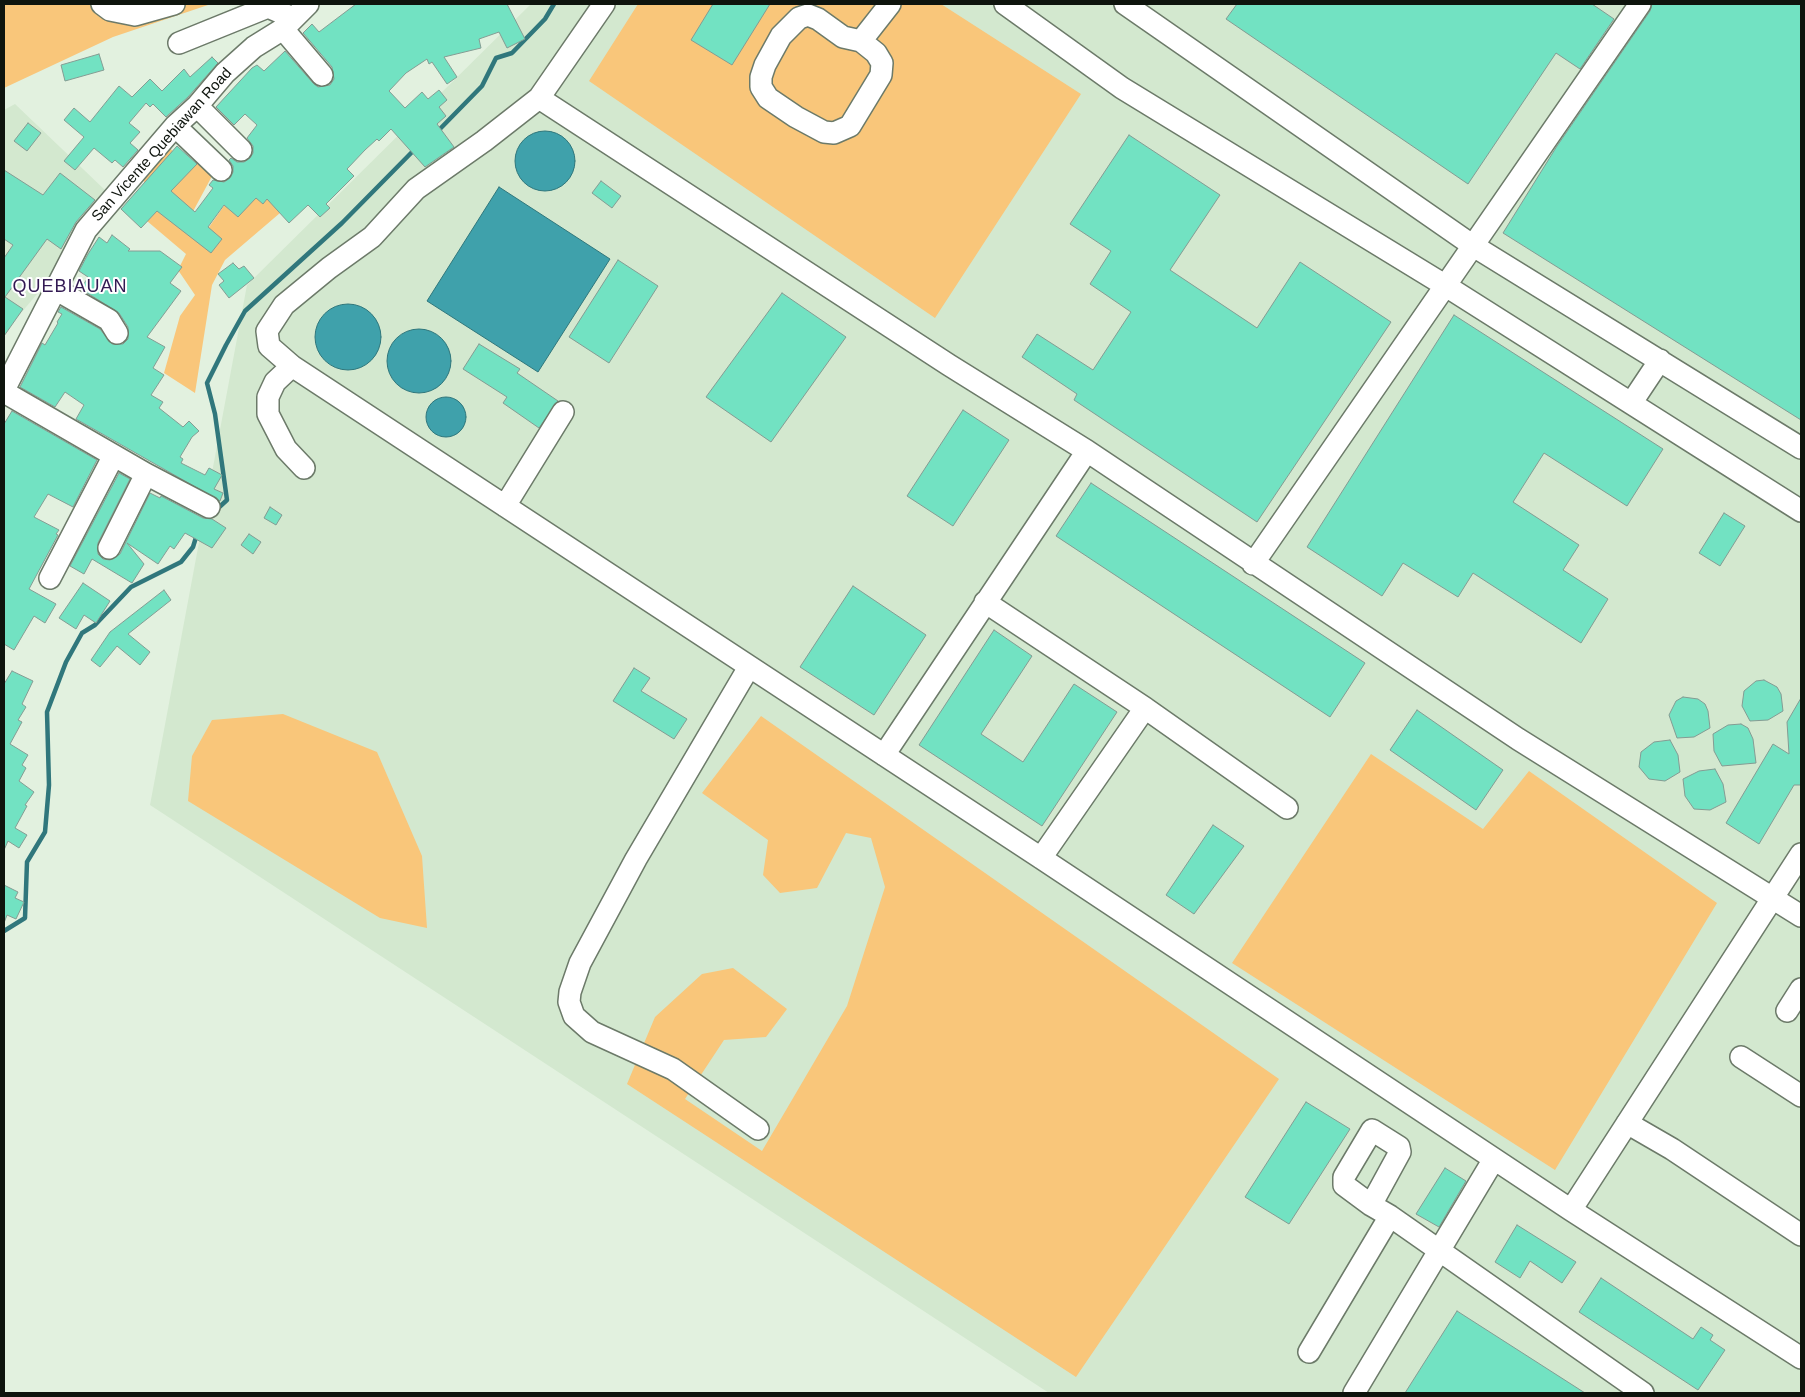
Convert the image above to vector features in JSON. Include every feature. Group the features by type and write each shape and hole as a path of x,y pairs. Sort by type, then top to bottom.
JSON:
{"street":[{"path":"102,4 110,10 134,15 174,4"},
{"name":"San Vicente Quebiawan Road","path":"4,391 86,230 175,126 197,106 225,73 254,47 288,24 308,4"},
{"path":"604,4 539,98 484,141 416,189 372,237 329,268 284,305 271,323 266,339 268,346 292,366 1041,858 1571,1210 1801,1358"},
{"path":"861,42 890,4"},
{"path":"1005,4 1122,88 1446,286 1632,402 1801,511"},
{"path":"1125,4 1472,244 1801,448"},
{"path":"1253,564 1446,286 1472,244 1640,4"},
{"path":"179,43 268,8 288,24 322,75"},
{"path":"808,16 818,19 843,37 861,42 876,53 882,63 881,75 850,126 842,130 824,132 768,98 762,87 761,77 765,65 781,36 799,18 808,16"},
{"path":"539,98 949,365 1087,451 1253,564 1518,739 1801,916"},
{"path":"197,106 242,150"},
{"path":"175,126 221,170"},
{"path":"55,289 109,320 117,333"},
{"path":"1632,402 1660,360"},
{"path":"292,366 275,382 268,397 268,414 286,449 304,468"},
{"path":"4,391 113,457 210,507"},
{"path":"505,506 563,412"},
{"path":"884,755 1087,451"},
{"path":"50,578 113,457"},
{"path":"109,548 146,474"},
{"path":"985,602 1145,708 1288,808"},
{"path":"749,667 636,859 580,963 570,992 569,1002 574,1016 592,1032 673,1070 758,1130"},
{"path":"1041,858 1145,708"},
{"path":"1571,1210 1801,854"},
{"path":"1787,1011 1801,989"},
{"path":"1741,1057 1801,1096"},
{"path":"1627,1123 1672,1149 1801,1235"},
{"path":"1354,1393 1494,1159"},
{"path":"1371,1205 1390,1216 1643,1393"},
{"path":"1309,1352 1390,1216"}],"shaded area":[{"path":"4,4 211,4 113,37 4,88"},
{"path":"531,4 1801,4 1801,1393 1049,1393 150,805 247,285"},
{"path":"638,4 941,4 1081,94 935,318 589,81"},
{"path":"15,104 106,191 70,255 10,326 4,322 4,110"},
{"path":"164,142 190,169 204,155 212,161 211,178 190,217 207,230 247,173 280,213 225,260 212,285 195,393 164,373 180,316 195,295 178,270 186,254 147,221 165,203 135,172"},
{"path":"283,714 377,752 422,856 427,928 380,918 188,801 192,756 212,720"},
{"path":"761,716 1279,1079 1076,1377 627,1084 655,1017 702,974 733,968 787,1009 766,1037 724,1040 685,1099 762,1151 847,1006 885,887 871,838 846,833 817,888 780,893 763,875 768,840 702,793"},
{"path":"1371,754 1483,829 1529,771 1717,903 1555,1170 1232,963"}],"water":[{"path":"545,131 562,136 570,144 575,161 570,178 562,186 545,191 528,186 520,178 515,161 520,144 528,136"},
{"path":"499,187 610,259 538,372 427,301"},
{"path":"348,304 361,307 371,314 378,324 381,337 378,350 371,360 361,367 348,370 335,367 325,360 318,350 315,337 318,324 325,314 335,307"},
{"path":"419,329 431,332 442,338 448,349 451,361 448,373 442,384 431,390 419,393 407,390 396,384 390,373 387,361 390,349 396,338 407,332"},
{"path":"450,397 457,400 463,406 466,417 465,425 457,434 450,437 442,437 435,434 427,425 426,413 429,406 438,398"}],"building":[{"path":"356,4 507,4 525,39 507,48 499,32 479,39 481,48 444,57 457,77 447,84 432,62 429,64 427,59 406,73 389,91 405,108 422,92 428,99 439,90 447,100 439,107 446,116 437,124 454,147 425,167 391,129 379,141 377,139 347,169 354,176 326,204 330,208 320,217 308,205 289,223 267,199 263,204 256,198 238,217 224,205 208,227 222,239 211,253 157,211 141,228 121,209 177,146 197,164 171,191 195,212 213,188 209,185 213,180 224,182 230,178 233,166 229,160 231,158 237,162 244,162 253,153 253,146 247,138 257,125 245,114 234,125 216,107 252,68 257,65 264,71 285,51 318,87 330,85 334,79 332,67 303,33 312,24 319,32"},
{"path":"713,4 770,4 732,65 691,40"},
{"path":"1237,4 1592,4 1614,19 1580,69 1556,53 1468,184 1226,19"},
{"path":"1652,4 1801,4 1801,420 1503,233 1557,146 1650,11"},
{"path":"99,54 104,70 65,81 61,65"},
{"path":"212,57 218,63 188,97 166,117 153,104 150,107 146,103 129,123 140,132 130,143 138,150 123,167 115,160 112,163 94,148 75,170 64,161 84,137 64,120 74,108 90,122 119,86 132,97 150,79 162,91 184,69 190,77"},
{"path":"28,123 41,133 27,151 14,141"},
{"path":"1129,135 1220,195 1170,270 1257,328 1300,262 1391,322 1257,522 1074,400 1077,394 1022,357 1037,334 1093,370 1131,312 1090,284 1111,251 1070,224"},
{"path":"4,170 43,195 60,173 95,200 76,222 61,249 47,239 5,297 23,309 4,336 4,258 13,245 4,239"},
{"path":"601,181 621,196 612,208 592,193"},
{"path":"112,235 130,249 128,251 160,251 182,267 170,283 181,291 147,337 165,347 153,368 164,375 151,395 163,402 159,408 183,427 189,421 199,431 192,437 180,457 183,459 181,463 205,475 209,468 222,475 214,489 223,493 220,501 76,419 84,405 65,392 55,407 20,387 42,343 45,345 58,323 62,314 58,312 61,307 100,329 112,344 123,344 128,339 128,327 119,313 81,289 88,277 79,271 88,254 99,237 107,243"},
{"path":"618,260 658,286 609,363 569,337"},
{"path":"233,263 239,269 244,266 254,278 229,298 219,285 224,281 218,274"},
{"path":"782,293 846,337 771,442 706,397"},
{"path":"1454,315 1663,449 1627,506 1544,453 1513,502 1579,545 1563,570 1608,599 1581,643 1473,573 1458,597 1403,563 1382,596 1307,547"},
{"path":"479,344 520,369 517,373 558,401 539,428 503,403 507,397 463,369"},
{"path":"963,410 1009,440 953,526 907,496"},
{"path":"12,411 97,460 73,507 48,494 34,517 59,530 29,589 56,604 45,623 34,616 14,650 4,644 4,424"},
{"path":"119,473 130,479 98,543 98,554 103,559 110,560 120,554 150,493 160,498 161,496 203,518 212,519 226,528 212,548 185,533 174,549 170,546 158,564 127,543 144,564 132,583 92,559 84,574 70,566"},
{"path":"1091,483 1365,663 1330,717 1056,536"},
{"path":"270,507 282,515 276,525 264,518"},
{"path":"1724,513 1745,526 1720,566 1699,553"},
{"path":"249,534 261,542 253,554 241,545"},
{"path":"83,583 110,601 96,623 84,615 76,629 59,618"},
{"path":"853,586 926,635 874,715 800,667"},
{"path":"164,590 171,600 128,634 150,652 140,665 117,646 100,667 91,660 110,632"},
{"path":"994,630 1032,656 981,734 1023,762 1074,684 1117,712 1042,826 919,745"},
{"path":"634,668 650,678 641,691 687,719 674,739 613,701"},
{"path":"12,671 33,681 22,704 26,707 18,720 22,722 10,744 28,755 22,765 26,768 19,781 34,792 25,805 27,806 15,828 27,835 19,848 8,841 4,850 4,684"},
{"path":"1764,680 1777,687 1781,694 1783,711 1768,720 1750,721 1742,706 1744,691 1756,681"},
{"path":"1683,697 1698,699 1705,704 1708,711 1710,728 1694,737 1677,738 1669,715 1676,701"},
{"path":"1801,698 1801,785 1794,785 1759,844 1726,823 1773,744 1789,754 1787,722"},
{"path":"1417,710 1503,770 1476,810 1390,750"},
{"path":"1741,724 1748,728 1753,739 1756,763 1722,766 1714,751 1713,734 1728,725"},
{"path":"1670,740 1678,755 1680,772 1665,781 1649,779 1639,767 1641,752 1654,742"},
{"path":"1715,769 1723,784 1726,802 1710,810 1694,809 1685,796 1683,779 1699,771"},
{"path":"1213,825 1244,846 1194,914 1166,895"},
{"path":"4,885 18,892 15,898 24,902 16,919 7,915 4,923"},
{"path":"1306,1102 1350,1129 1289,1224 1245,1197"},
{"path":"1445,1168 1466,1181 1439,1227 1416,1214"},
{"path":"1517,1225 1576,1262 1562,1283 1530,1261 1520,1278 1495,1262"},
{"path":"1601,1278 1693,1339 1701,1327 1713,1335 1710,1340 1725,1350 1698,1390 1579,1312"},
{"path":"1457,1311 1585,1393 1405,1393"}],"waterway":[{"path":"436,133 482,86 496,58 512,53 545,19 554,4"},
{"path":"215,511 227,500 215,414 207,383 226,345 245,311 342,223 416,148"},
{"path":"4,931 25,918 27,862 45,832 49,785 47,712 66,662 82,633 95,625 131,587 181,562 193,547 197,534"}],"district":[{"name":"QUEBIAUAN","path":"70,287"}]}
